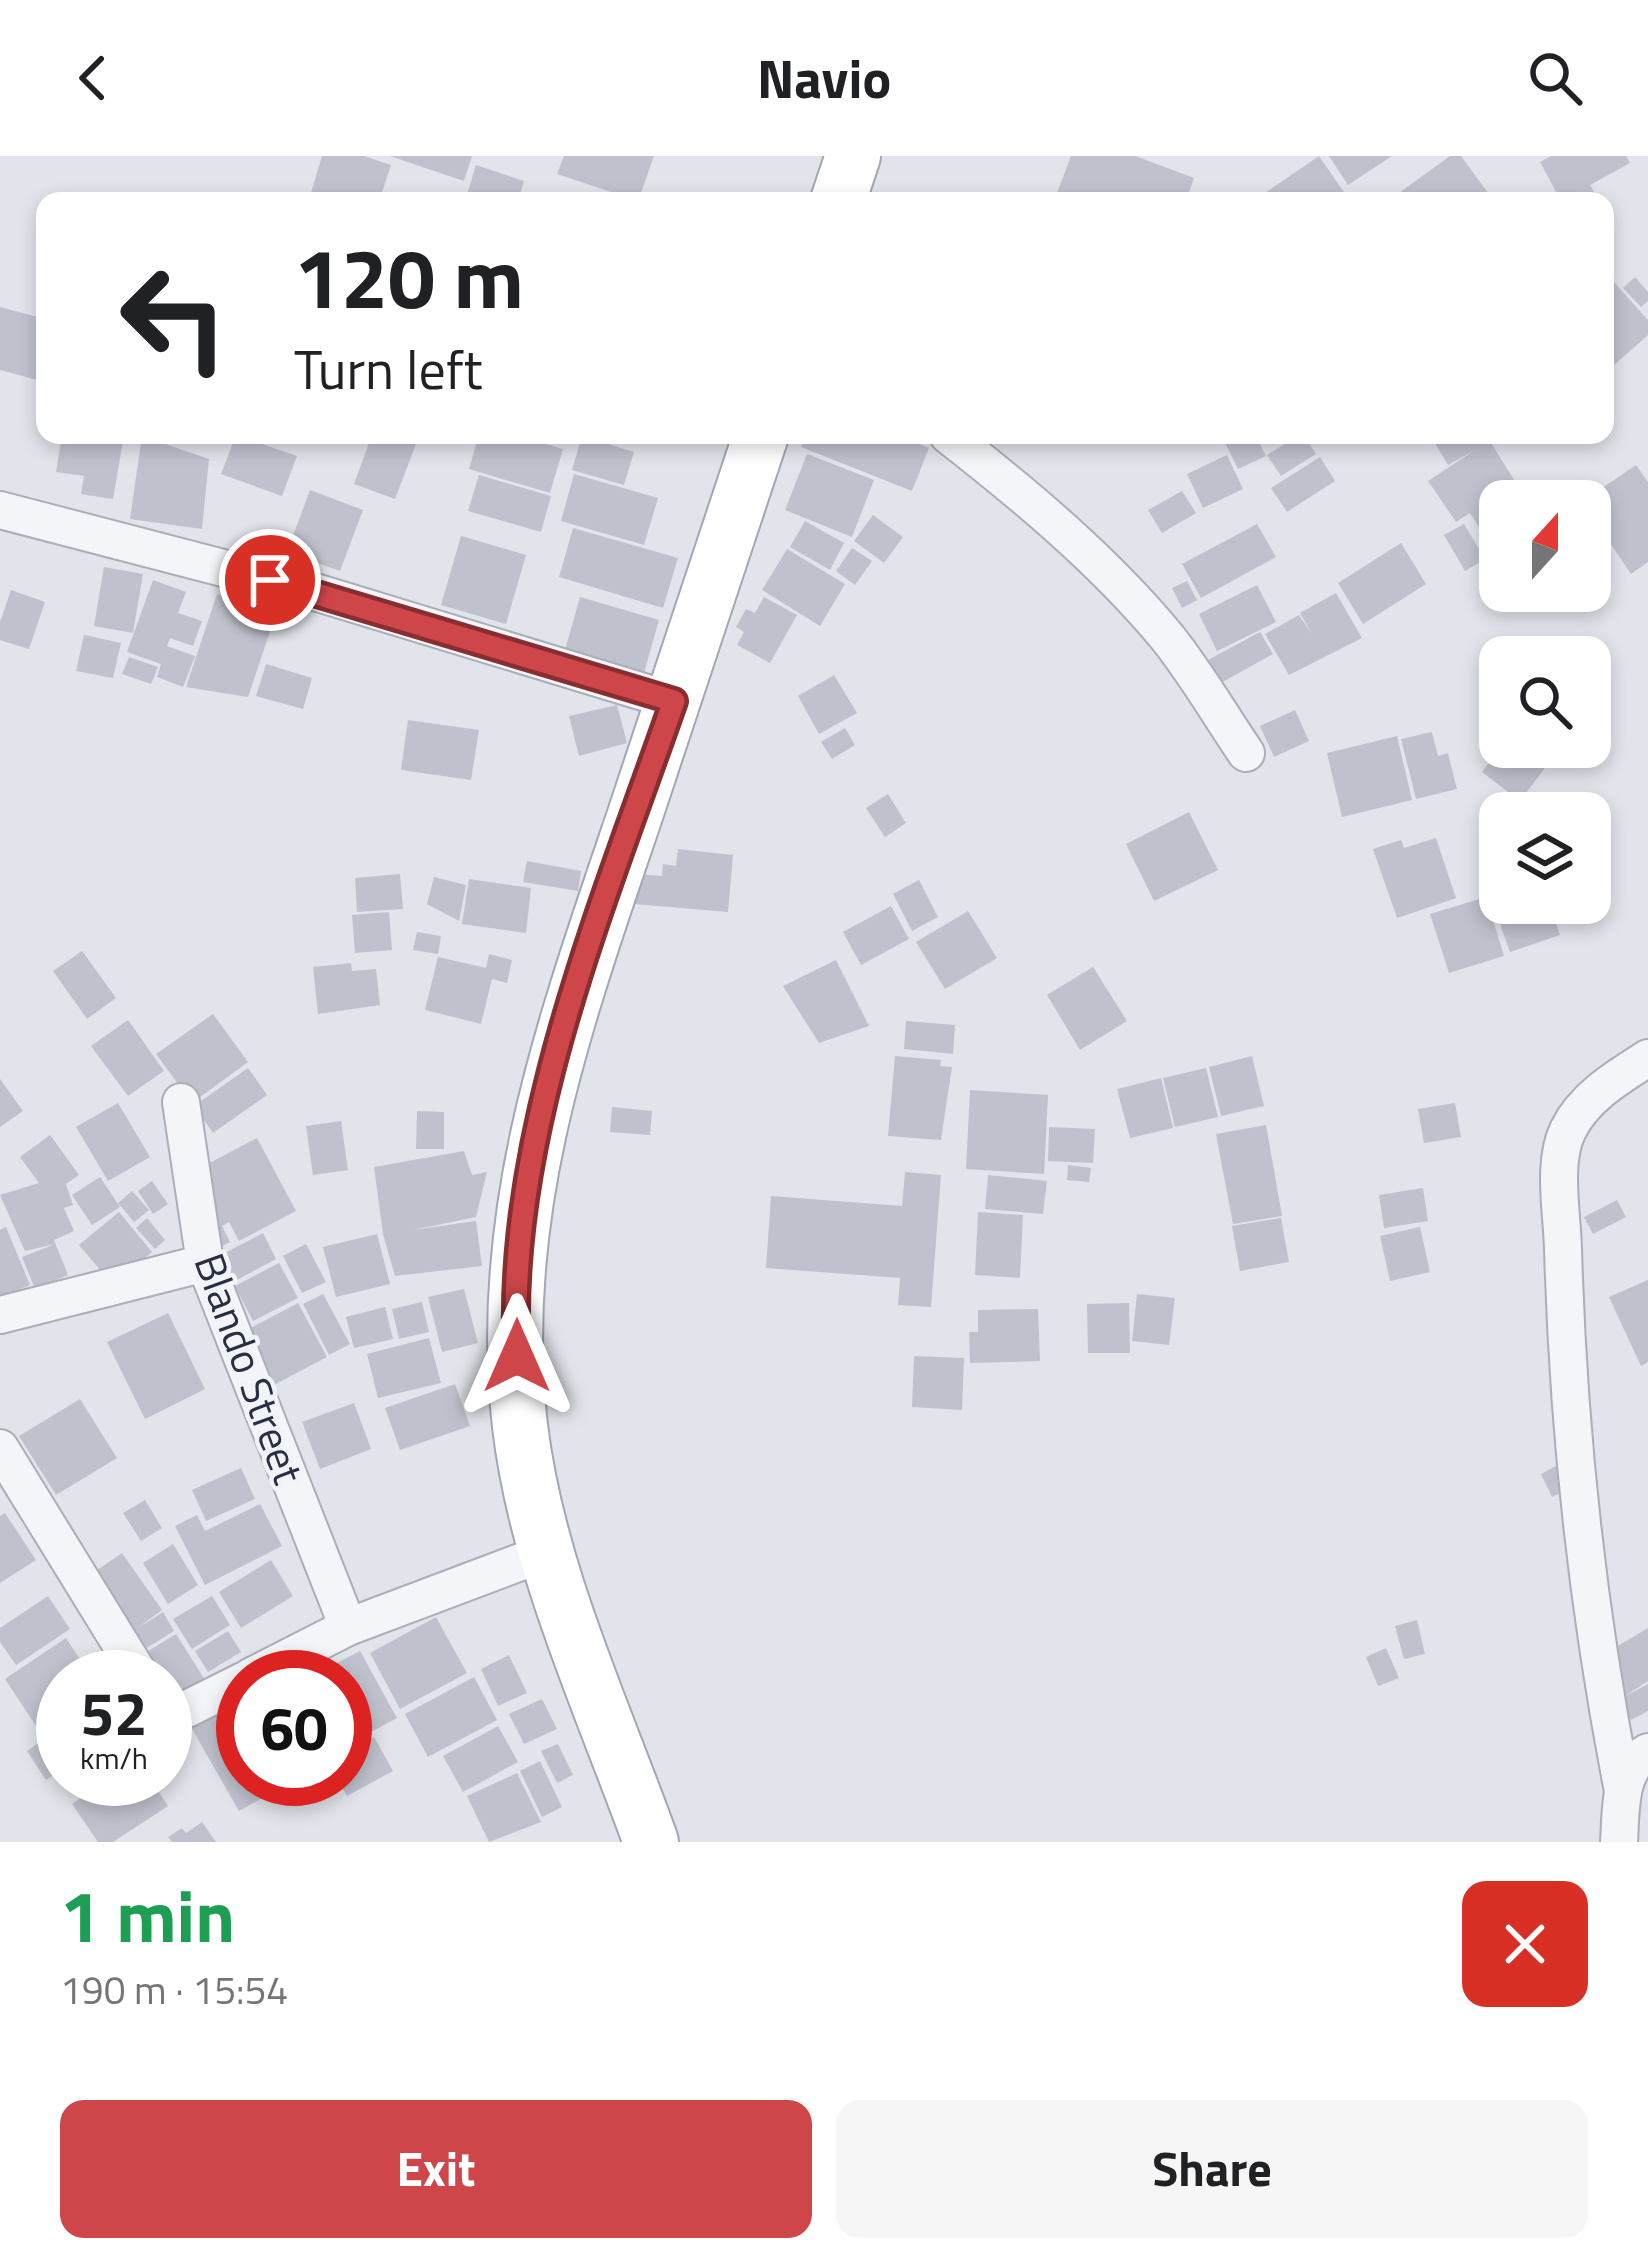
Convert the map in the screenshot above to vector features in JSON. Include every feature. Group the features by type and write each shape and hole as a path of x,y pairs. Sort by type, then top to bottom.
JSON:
{"main road":[{"path":"841,192 853,156"},
{"path":"651,1842 547,1552 520,1428 514,1321 532,1145 565,1022 758,444"}],"street":[{"path":"960,444 1016,488 1128,592 1171,642 1246,753"},
{"path":"0,510 315,592 674,701"},
{"path":"1623,1791 1598,1668 1566,1364 1561,1168 1566,1133 1585,1105 1648,1058"},
{"name":"Blando Street","path":"181,1102 205,1264 348,1627"},
{"path":"0,1315 205,1264"},
{"path":"0,1448 124,1650"},
{"path":"303,1650 348,1627 547,1552"},
{"path":"1618,1842 1623,1791 1631,1768 1648,1752"}],"building":[{"path":"322,156 364,156 391,165 382,192 311,192"},
{"path":"390,156 472,156 464,181"},
{"path":"564,156 654,156 641,192 611,192 557,174"},
{"path":"1071,156 1135,156 1194,178 1189,192 1057,192"},
{"path":"1319,156 1344,192 1266,192"},
{"path":"1329,156 1392,156 1348,185"},
{"path":"1450,156 1461,156 1487,192 1400,192"},
{"path":"1551,156 1626,156 1630,163 1590,185 1594,192 1556,192 1540,162"},
{"path":"476,165 524,181 521,192 468,192"},
{"path":"1635,277 1648,292 1648,301 1641,307 1623,288"},
{"path":"1614,282 1648,320 1648,335 1614,365"},
{"path":"0,307 36,317 36,380 0,370"},
{"path":"61,444 122,444 113,499 81,494 84,476 56,472"},
{"path":"141,444 165,444 209,459 202,529 130,519"},
{"path":"233,444 262,444 297,456 282,496 221,474"},
{"path":"369,444 416,444 395,499 354,484"},
{"path":"476,444 546,444 563,449 550,493 469,469"},
{"path":"580,444 608,444 634,452 624,485 572,470"},
{"path":"919,444 929,448 912,491 801,447"},
{"path":"1226,444 1260,444 1266,456 1238,469"},
{"path":"1285,444 1310,444 1316,454 1281,476 1267,455"},
{"path":"1435,444 1492,444 1514,480 1479,480 1479,527 1470,513 1456,522 1428,481 1475,450 1448,465"},
{"path":"807,454 874,480 852,537 785,510"},
{"path":"1227,455 1243,489 1203,508 1187,474"},
{"path":"1320,457 1335,481 1287,512 1271,488"},
{"path":"1636,465 1648,482 1648,562 1631,574 1611,544 1611,482"},
{"path":"574,474 658,498 644,545 561,521"},
{"path":"479,475 551,496 541,532 468,511"},
{"path":"310,490 363,510 340,571 287,552"},
{"path":"1182,491 1196,513 1162,533 1148,510"},
{"path":"873,515 903,537 884,563 854,541"},
{"path":"805,521 844,543 830,570 790,547"},
{"path":"1257,524 1276,557 1201,598 1182,564"},
{"path":"1464,524 1479,549 1479,563 1465,571 1444,535"},
{"path":"573,528 678,558 663,608 559,577"},
{"path":"461,536 526,555 506,624 441,605"},
{"path":"1401,543 1426,584 1363,624 1338,583"},
{"path":"852,548 872,561 855,585 836,571"},
{"path":"787,549 845,584 820,626 762,590"},
{"path":"104,567 143,574 133,633 94,626"},
{"path":"153,580 186,592 178,613 202,621 193,646 170,638 167,646 195,656 183,687 157,677 161,664 127,652"},
{"path":"1187,581 1197,600 1182,608 1172,588"},
{"path":"1257,585 1276,622 1217,651 1199,614"},
{"path":"11,590 45,602 29,649 0,640 0,622"},
{"path":"1336,593 1362,638 1289,675 1265,634 1299,615 1312,634 1300,613"},
{"path":"217,594 276,614 248,697 186,687"},
{"path":"580,597 659,620 642,680 563,657"},
{"path":"764,597 797,615 770,663 737,645 744,632 736,627 746,609 755,613"},
{"path":"1260,632 1273,654 1219,684 1206,661"},
{"path":"84,635 121,643 113,678 76,671"},
{"path":"129,657 158,667 151,684 122,674"},
{"path":"266,664 312,678 303,709 256,696"},
{"path":"834,675 857,713 819,734 798,696"},
{"path":"617,705 627,743 579,756 569,716"},
{"path":"1295,710 1309,741 1274,757 1260,726"},
{"path":"408,720 479,730 471,780 401,770"},
{"path":"845,728 855,745 832,759 821,742"},
{"path":"1432,732 1438,756 1448,753 1457,789 1416,799 1401,739"},
{"path":"1397,736 1412,800 1342,817 1327,753"},
{"path":"1485,768 1545,768 1527,792 1508,792 1482,772"},
{"path":"888,794 906,823 885,837 866,808"},
{"path":"1189,812 1218,870 1154,901 1126,844"},
{"path":"1436,838 1456,898 1397,918 1373,849 1401,840 1404,848"},
{"path":"678,849 733,855 728,912 634,904 637,874 662,876 663,864 676,866"},
{"path":"527,861 581,871 578,891 523,882"},
{"path":"400,874 403,909 357,912 355,878"},
{"path":"434,877 466,885 459,921 427,904"},
{"path":"469,879 531,888 526,933 462,924"},
{"path":"919,880 938,917 912,931 893,894"},
{"path":"1479,899 1479,924 1494,924 1504,956 1449,973 1430,914"},
{"path":"891,906 909,939 861,965 843,932"},
{"path":"968,911 997,958 945,989 916,942"},
{"path":"389,912 392,950 355,953 352,915"},
{"path":"1500,924 1556,924 1560,935 1510,952"},
{"path":"417,932 441,936 438,954 413,950"},
{"path":"82,951 116,998 87,1019 53,971"},
{"path":"489,954 512,960 507,983 492,979 481,1024 425,1010 438,957 486,968"},
{"path":"836,960 869,1026 819,1043 783,986"},
{"path":"351,963 352,971 376,969 380,1005 318,1014 313,967"},
{"path":"1093,967 1127,1021 1080,1050 1047,995"},
{"path":"213,1014 248,1062 192,1103 156,1054"},
{"path":"128,1020 164,1071 128,1096 91,1046"},
{"path":"906,1021 955,1025 953,1054 904,1049"},
{"path":"895,1056 941,1060 940,1066 952,1067 941,1140 888,1136"},
{"path":"1252,1056 1264,1106 1221,1116 1209,1067"},
{"path":"248,1068 267,1095 213,1133 194,1106"},
{"path":"1206,1068 1218,1117 1175,1127 1163,1078"},
{"path":"1161,1078 1173,1128 1130,1138 1117,1089"},
{"path":"0,1079 23,1111 0,1127"},
{"path":"970,1090 1048,1095 1044,1174 966,1169"},
{"path":"118,1103 150,1157 108,1181 76,1127"},
{"path":"1455,1103 1461,1137 1424,1143 1418,1109"},
{"path":"612,1107 652,1111 650,1135 610,1132"},
{"path":"417,1111 444,1112 444,1149 416,1149"},
{"path":"341,1121 348,1170 313,1175 306,1126"},
{"path":"1266,1125 1282,1216 1233,1224 1216,1134"},
{"path":"1049,1127 1095,1129 1093,1163 1048,1161"},
{"path":"50,1135 79,1175 66,1184 73,1205 64,1208 74,1231 54,1240 68,1275 35,1289 22,1257 55,1244 25,1251 0,1195 39,1183 20,1157"},
{"path":"257,1138 296,1211 239,1241 229,1222 222,1226 230,1242 213,1251 200,1168"},
{"path":"464,1151 472,1175 487,1172 476,1217 413,1230 476,1221 482,1266 395,1276 383,1234 374,1167"},
{"path":"1068,1165 1091,1168 1089,1182 1067,1180"},
{"path":"905,1172 941,1175 931,1307 898,1305 900,1278 766,1268 771,1196 902,1206"},
{"path":"988,1175 1047,1181 1043,1214 985,1209"},
{"path":"100,1177 120,1207 92,1225 72,1195"},
{"path":"152,1181 168,1204 153,1214 138,1191"},
{"path":"1423,1188 1428,1221 1384,1228 1379,1195"},
{"path":"132,1191 149,1210 134,1222 118,1203"},
{"path":"1617,1200 1626,1217 1593,1234 1584,1217"},
{"path":"119,1212 152,1252 113,1285 79,1245"},
{"path":"978,1212 1023,1215 1020,1278 975,1275"},
{"path":"147,1218 165,1240 155,1249 136,1228"},
{"path":"1281,1218 1289,1262 1240,1271 1232,1226"},
{"path":"6,1227 30,1285 0,1297 0,1230"},
{"path":"1420,1227 1430,1272 1390,1281 1380,1236"},
{"path":"263,1233 276,1259 235,1281 221,1255"},
{"path":"377,1234 390,1284 336,1297 323,1247"},
{"path":"306,1244 326,1282 302,1293 283,1256"},
{"path":"279,1263 298,1298 253,1321 235,1286"},
{"path":"1648,1280 1648,1362 1641,1366 1609,1297"},
{"path":"464,1289 478,1343 442,1352 428,1297"},
{"path":"323,1294 350,1344 329,1355 303,1304"},
{"path":"1137,1294 1175,1298 1169,1345 1132,1341"},
{"path":"422,1302 429,1332 399,1339 392,1309"},
{"path":"298,1303 327,1357 272,1386 243,1332"},
{"path":"1129,1303 1130,1353 1088,1353 1087,1304"},
{"path":"385,1307 393,1339 354,1348 346,1317"},
{"path":"1038,1309 1040,1361 970,1363 969,1332 978,1332 978,1310"},
{"path":"168,1313 205,1389 145,1419 107,1342"},
{"path":"429,1338 441,1383 378,1398 367,1354"},
{"path":"914,1356 964,1358 962,1410 912,1407"},
{"path":"455,1384 470,1426 400,1450 385,1408"},
{"path":"80,1399 117,1458 56,1495 19,1436"},
{"path":"354,1403 371,1449 320,1469 302,1422"},
{"path":"1563,1462 1576,1485 1552,1497 1541,1474"},
{"path":"241,1468 255,1499 206,1521 192,1490"},
{"path":"145,1500 162,1528 141,1541 123,1513"},
{"path":"260,1504 282,1546 205,1585 175,1526 197,1515 205,1531"},
{"path":"5,1513 36,1560 0,1583 0,1516"},
{"path":"173,1544 198,1585 168,1604 143,1563"},
{"path":"122,1553 162,1610 136,1629 163,1612 174,1631 143,1650 134,1650 84,1579"},
{"path":"271,1560 293,1596 241,1628 219,1592"},
{"path":"48,1596 70,1629 16,1665 0,1642 0,1628"},
{"path":"212,1596 230,1625 192,1649 173,1619"},
{"path":"436,1617 467,1673 400,1709 372,1652"},
{"path":"1417,1620 1425,1654 1404,1659 1395,1626"},
{"path":"1648,1628 1648,1681 1625,1696 1601,1656"},
{"path":"228,1631 240,1650 216,1650 216,1667 208,1672 195,1651"},
{"path":"176,1634 186,1650 150,1650"},
{"path":"66,1638 74,1650 48,1650"},
{"path":"1386,1648 1399,1678 1378,1686 1366,1657"},
{"path":"509,1655 527,1693 498,1706 481,1669"},
{"path":"36,1658 36,1726 5,1679"},
{"path":"192,1659 205,1680 192,1688"},
{"path":"372,1673 397,1718 372,1731"},
{"path":"474,1677 497,1720 428,1757 405,1714"},
{"path":"1648,1684 1648,1711 1631,1720 1620,1699"},
{"path":"542,1699 557,1729 524,1744 509,1714"},
{"path":"216,1713 216,1771 192,1729"},
{"path":"498,1726 518,1762 463,1792 443,1756"},
{"path":"372,1738 393,1771 372,1782"},
{"path":"558,1744 573,1775 557,1783 541,1751"},
{"path":"36,1745 36,1765 27,1751"},
{"path":"540,1761 562,1807 542,1817 520,1771"},
{"path":"517,1773 541,1822 489,1842 467,1796"},
{"path":"73,1806 168,1806 113,1842 98,1842"},
{"path":"202,1822 216,1842 172,1842 168,1837 182,1828 186,1833"}],"route":[{"path":"270,580 674,701 565,1022 532,1145 514,1321 517,1356"}]}
